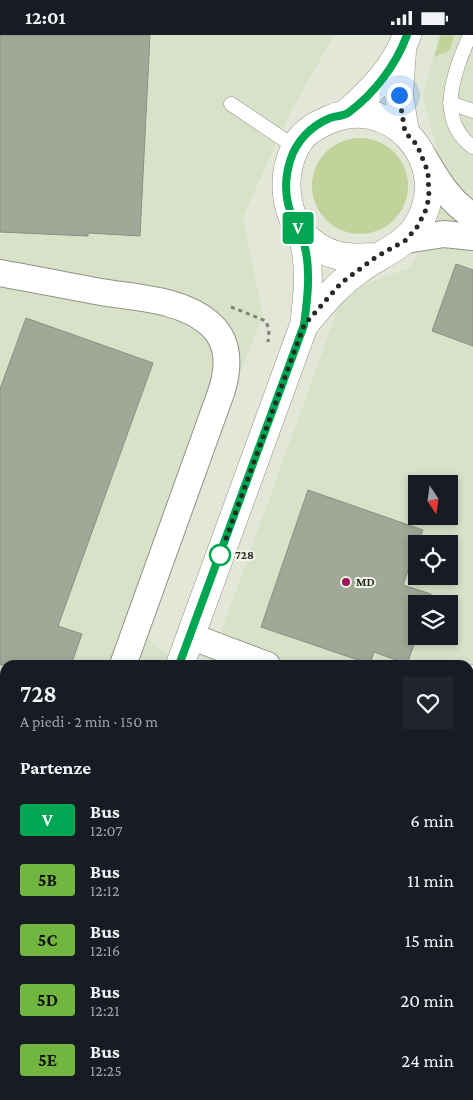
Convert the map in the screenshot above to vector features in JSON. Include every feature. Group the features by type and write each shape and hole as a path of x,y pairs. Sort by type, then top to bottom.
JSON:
{"main road":[{"path":"346,114 377,87 405,42"},
{"path":"405,42 399,95 405,132"},
{"path":"304,325 341,283 376,257 406,240 417,227 429,198 428,172 422,155 417,145 405,132 380,117 346,114 331,118 317,125 295,147 286,179 287,194 294,221 302,235 316,247 332,255 353,258 376,257"},
{"path":"182,660 304,325 308,281 302,235"}],"street":[{"path":"422,155 446,193 473,216"},
{"path":"406,240 444,234 473,237"},
{"path":"0,273 177,306 209,323 217,331 226,349 226,370 222,391 125,660"},
{"path":"190,636 254,660"}],"lane":[{"path":"470,35 450,92 450,103 460,134 473,147"},
{"path":"450,103 473,111"},
{"path":"231,104 295,147"}],"shaded area":[{"path":"0,35 334,35 289,115 243,217 263,316 137,629 173,660 0,660"},
{"path":"439,35 473,35 473,660 274,660 219,638 344,292 411,267 448,191 423,96"}],"green space":[{"path":"441,35 454,35 450,50 434,57"},
{"path":"360,138 378,142 394,152 404,168 408,186 404,204 394,220 378,230 360,234 342,230 326,220 316,204 312,186 316,168 326,152 342,142"}],"building":[{"path":"0,35 150,35 140,236 88,233 88,236 0,232"},
{"path":"456,264 473,270 473,346 432,331"},
{"path":"26,318 153,363 58,626 82,634 73,660 0,660 0,389"},
{"path":"308,490 423,530 421,535 408,535 408,571 403,585 431,594 408,595 408,645 414,645 408,660 396,660 374,652 371,660 358,660 261,627"}],"bus line":[{"name":"V","path":"181,660 304,325 308,299 306,260 302,235 290,209 286,179 295,147 317,125 331,118 346,114 377,87 402,50 407,35"}],"place":[{"name":"728","path":"220,555"},
{"name":"MD","path":"346,582"}],"route":[{"path":"220,555 304,325 341,283 376,257 406,240 417,227 425,212 429,198 428,172 417,145 405,132 399,95"}]}
